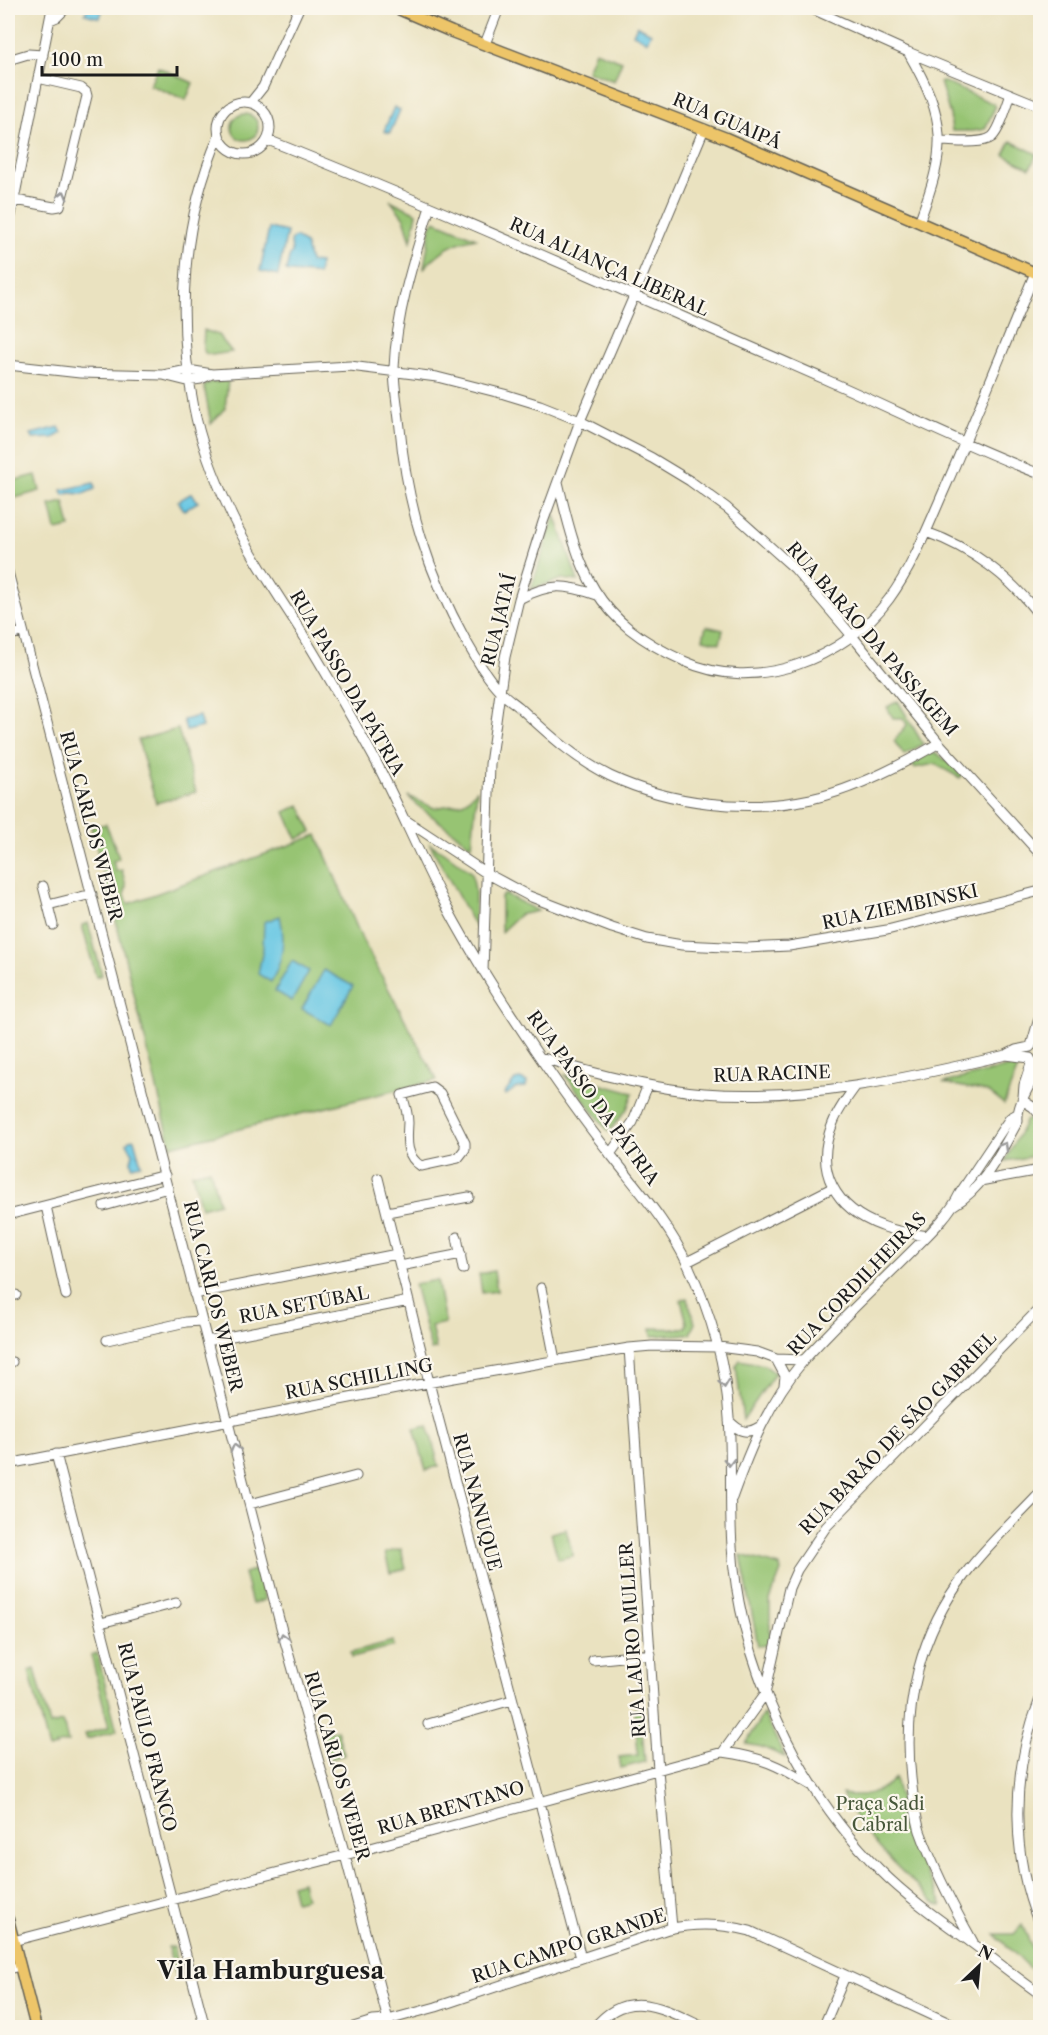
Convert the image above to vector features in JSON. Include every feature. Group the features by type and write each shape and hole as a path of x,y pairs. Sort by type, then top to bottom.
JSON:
{"main road":[{"name":"RUA GUAIPÁ","path":"396,8 704,129 1038,274"},
{"path":"8,1919 36,2028"}],"street":[{"path":"8,230 11,199 52,8"},
{"path":"50,20 66,8"},
{"path":"251,102 263,87 299,8"},
{"path":"485,44 499,8"},
{"path":"810,8 908,52 1041,106"},
{"path":"908,52 934,104 940,141 934,184 920,222"},
{"path":"8,60 28,54 43,55"},
{"path":"11,199 54,207 62,203 87,96 81,88 38,78"},
{"path":"263,87 264,110 271,124 268,140 257,151 250,154 241,154 227,147 219,136 219,120 227,108 240,102 251,102 264,110"},
{"path":"940,141 974,141 993,136 1011,94"},
{"name":"RUA JATAÍ","path":"483,971 490,764 505,657 519,599 557,481 580,421 704,129"},
{"name":"RUA PASSO DA PÁTRIA","path":"219,136 206,168 192,220 185,299 188,370 194,410 211,466 233,519 258,565 344,703 376,761 440,894 483,971 540,1057 610,1154 664,1223 687,1262 719,1347 729,1421 733,1564 741,1612 765,1694 813,1786 843,1827 878,1868 939,1920 1041,1994"},
{"name":"RUA ALIANÇA LIBERAL","path":"268,140 430,207 1041,474"},
{"name":"RUA PASSO DA PÁTRIA","path":"206,168 227,147"},
{"path":"430,207 404,305 394,370 402,455 414,515 426,556 453,618 473,653 500,691 568,750 610,776 657,793 719,804 765,804 813,798 891,769 939,743"},
{"path":"557,481 578,560 597,595 610,612 656,649 689,664 718,671 747,673 775,670 803,663 853,637 869,623 899,585 926,532 1038,274"},
{"name":"RUA BARÃO DA PASSAGEM","path":"8,365 80,373 163,375 190,381 212,374"},
{"name":"RUA BARÃO DA PASSAGEM","path":"163,375 188,370 212,374 350,366 437,377 540,405 580,421 690,481 727,508 795,569 939,743 1041,854"},
{"path":"926,532 944,538 987,563 1022,595 1041,617"},
{"name":"RUA CARLOS WEBER","path":"8,572 281,1627 345,1855 389,2024"},
{"path":"519,599 549,586 572,587 597,595"},
{"path":"8,636 23,631"},
{"name":"RUA ZIEMBINSKI","path":"404,819 486,873 529,896 612,928 647,939 682,945 789,946 887,930 1039,891"},
{"path":"43,886 53,925"},
{"path":"48,905 92,894"},
{"path":"1036,1062 1034,1045 1040,1017"},
{"name":"RUA RACINE","path":"540,1057 577,1069 648,1085 705,1093 747,1094 855,1087 1006,1055 1034,1045"},
{"name":"RUA RACINE","path":"1006,1055 1036,1062"},
{"name":"RUA CORDILHEIRAS","path":"730,1503 759,1427 784,1386 804,1360 927,1236 954,1205 1020,1105 1030,1087 1036,1062"},
{"path":"610,1154 633,1122 648,1085"},
{"path":"855,1087 833,1122 827,1138 825,1156 832,1188 842,1202 859,1216 880,1226 927,1236"},
{"path":"435,1088 440,1093 465,1143 463,1153 458,1158 422,1166 408,1152 406,1140 408,1122 402,1095 435,1088"},
{"path":"1020,1105 1033,1107 1041,1116"},
{"name":"RUA CORDILHEIRAS","path":"954,1205 965,1199 994,1164 1018,1122 1020,1105"},
{"path":"994,1164 1005,1175"},
{"path":"981,1181 1041,1170"},
{"path":"8,1215 165,1175"},
{"name":"RUA NANUQUE","path":"378,1178 429,1383 581,1958"},
{"path":"104,1206 168,1188"},
{"path":"687,1262 832,1188"},
{"path":"387,1212 469,1197"},
{"path":"46,1206 66,1295"},
{"path":"457,1237 463,1269"},
{"path":"194,1294 397,1254"},
{"path":"400,1266 460,1254"},
{"path":"541,1288 555,1360"},
{"name":"RUA SETÚBAL","path":"207,1341 409,1300"},
{"name":"RUA BARÃO DE SÃO GABRIEL","path":"765,1694 789,1588 814,1542 826,1527 1041,1308"},
{"path":"107,1340 186,1322 201,1321"},
{"name":"RUA SCHILLING","path":"8,1464 429,1383 629,1348 719,1347 749,1350 776,1359 804,1360"},
{"name":"RUA LAURO MULLER","path":"629,1348 658,1770 672,1928"},
{"name":"RUA CORDILHEIRAS","path":"776,1359 785,1377 784,1386"},
{"path":"729,1421 740,1431 751,1432 759,1427"},
{"name":"RUA PAULO FRANCO","path":"56,1454 205,2028"},
{"path":"250,1504 356,1476"},
{"path":"975,1945 952,1905 920,1829 913,1798 909,1730 916,1676 923,1651 935,1623 966,1572 1041,1493"},
{"path":"100,1623 176,1603"},
{"path":"593,1660 651,1654"},
{"path":"723,1752 765,1694"},
{"path":"1041,1699 1025,1748 1019,1786 1018,1824 1027,1890 1041,1926"},
{"path":"428,1724 512,1700"},
{"name":"RUA BRENTANO","path":"13,1941 345,1855 723,1752 750,1755 767,1761 813,1786"},
{"path":"939,1920 948,1914 952,1905"},
{"path":"952,1905 956,1932"},
{"name":"RUA CAMPO GRANDE","path":"350,2028 373,2021 389,2024 672,1928 696,1925 716,1925 750,1931 960,2028"},
{"path":"8,1969 20,1966"},
{"path":"823,2028 845,1976"},
{"path":"594,2028 601,2018 629,2004 642,2004 668,2011 702,2027"}],"green space":[{"path":"595,51 622,61 614,81 587,71"},
{"path":"158,67 193,83 186,100 150,85"},
{"path":"940,82 994,104 995,107 985,129 952,131 950,115"},
{"path":"245,114 255,117 258,127 255,137 245,140 235,137 232,127 235,117"},
{"path":"1011,141 1037,154 1030,168 1004,155"},
{"path":"390,200 417,214 411,241 404,218"},
{"path":"435,221 476,238 447,248 424,268 431,226"},
{"path":"204,330 218,335 232,352 212,355 205,353"},
{"path":"228,381 225,408 211,424 204,386 211,382"},
{"path":"36,475 40,491 8,500 8,482"},
{"path":"64,502 70,527 56,530 50,505"},
{"path":"555,515 578,581 562,579 531,589"},
{"path":"706,626 723,630 720,643 703,639"},
{"path":"898,701 923,744 904,755 894,741 907,725 903,718 893,718 887,707"},
{"path":"178,729 196,792 156,803 138,740"},
{"path":"931,753 938,754 962,774 960,778 935,764 914,768 912,762"},
{"path":"477,790 472,846 408,796 434,808 463,803"},
{"path":"300,805 312,832 297,839 285,812"},
{"path":"106,824 118,854 119,859 113,861 116,871 122,870 128,904 317,835 362,939 437,1080 171,1146 91,827"},
{"path":"430,844 472,873 475,891 475,927"},
{"path":"505,894 538,911 519,915 501,932 501,897"},
{"path":"88,923 102,975 96,977 82,925"},
{"path":"1017,1065 1018,1068 1004,1104 988,1092 943,1083"},
{"path":"565,1075 633,1093 627,1109 609,1132"},
{"path":"1026,1120 1040,1128 1040,1155 1005,1161"},
{"path":"210,1169 219,1203 201,1208 192,1173"},
{"path":"494,1271 497,1291 482,1293 479,1274"},
{"path":"437,1280 445,1323 431,1326 436,1349 431,1350 414,1284"},
{"path":"687,1298 695,1323 690,1334 652,1336 651,1328 681,1329 686,1327 681,1300"},
{"path":"740,1360 764,1365 775,1373 743,1420 736,1366"},
{"path":"428,1425 439,1466 426,1470 414,1428"},
{"path":"566,1529 573,1556 558,1559 551,1533"},
{"path":"401,1549 406,1569 390,1573 385,1553"},
{"path":"741,1555 780,1566 781,1571 770,1600 770,1645 758,1646"},
{"path":"257,1569 265,1600 252,1604 244,1573"},
{"path":"393,1641 394,1646 352,1657 351,1652"},
{"path":"97,1653 117,1731 87,1739 85,1734 109,1727 91,1655"},
{"path":"35,1669 50,1725 63,1722 68,1742 49,1749 29,1671"},
{"path":"640,1707 645,1762 621,1768 619,1757 638,1755 635,1708"},
{"path":"763,1714 785,1757 762,1747 746,1744"},
{"path":"337,1730 344,1755 330,1759 323,1734"},
{"name":"Praça Sadi Cabral","path":"895,1778 911,1843 942,1903 941,1906 909,1879 884,1853 861,1825 842,1794 871,1793 883,1788"},
{"path":"302,1882 306,1898 295,1901 291,1885"},
{"path":"1022,1925 1040,1964 1040,1976 995,1934 1014,1934"},
{"path":"173,1947 180,1976 176,1977 168,1948"}],"water":[{"path":"87,8 103,8 100,18 85,14"},
{"path":"637,25 651,33 647,41 633,34"},
{"path":"394,107 400,110 390,133 384,131"},
{"path":"269,228 287,232 278,275 260,271"},
{"path":"296,237 306,245 310,262 320,263 318,275 286,271 292,252 291,242"},
{"path":"59,427 62,433 53,438 33,439 31,434"},
{"path":"94,483 95,489 83,494 64,495 62,490"},
{"path":"192,493 198,502 184,510 178,501"},
{"path":"199,716 202,727 186,731 183,720"},
{"path":"280,916 283,933 282,950 271,982 258,974 263,949 264,922"},
{"path":"292,961 309,971 292,1001 275,991"},
{"path":"324,970 353,986 331,1025 302,1009"},
{"path":"520,1079 527,1082 526,1087 516,1088 506,1095 505,1093 515,1080"},
{"path":"134,1139 141,1164 132,1166 133,1154 127,1143"}],"district":[{"name":"Vila Hamburguesa","path":"271,1971"}]}
